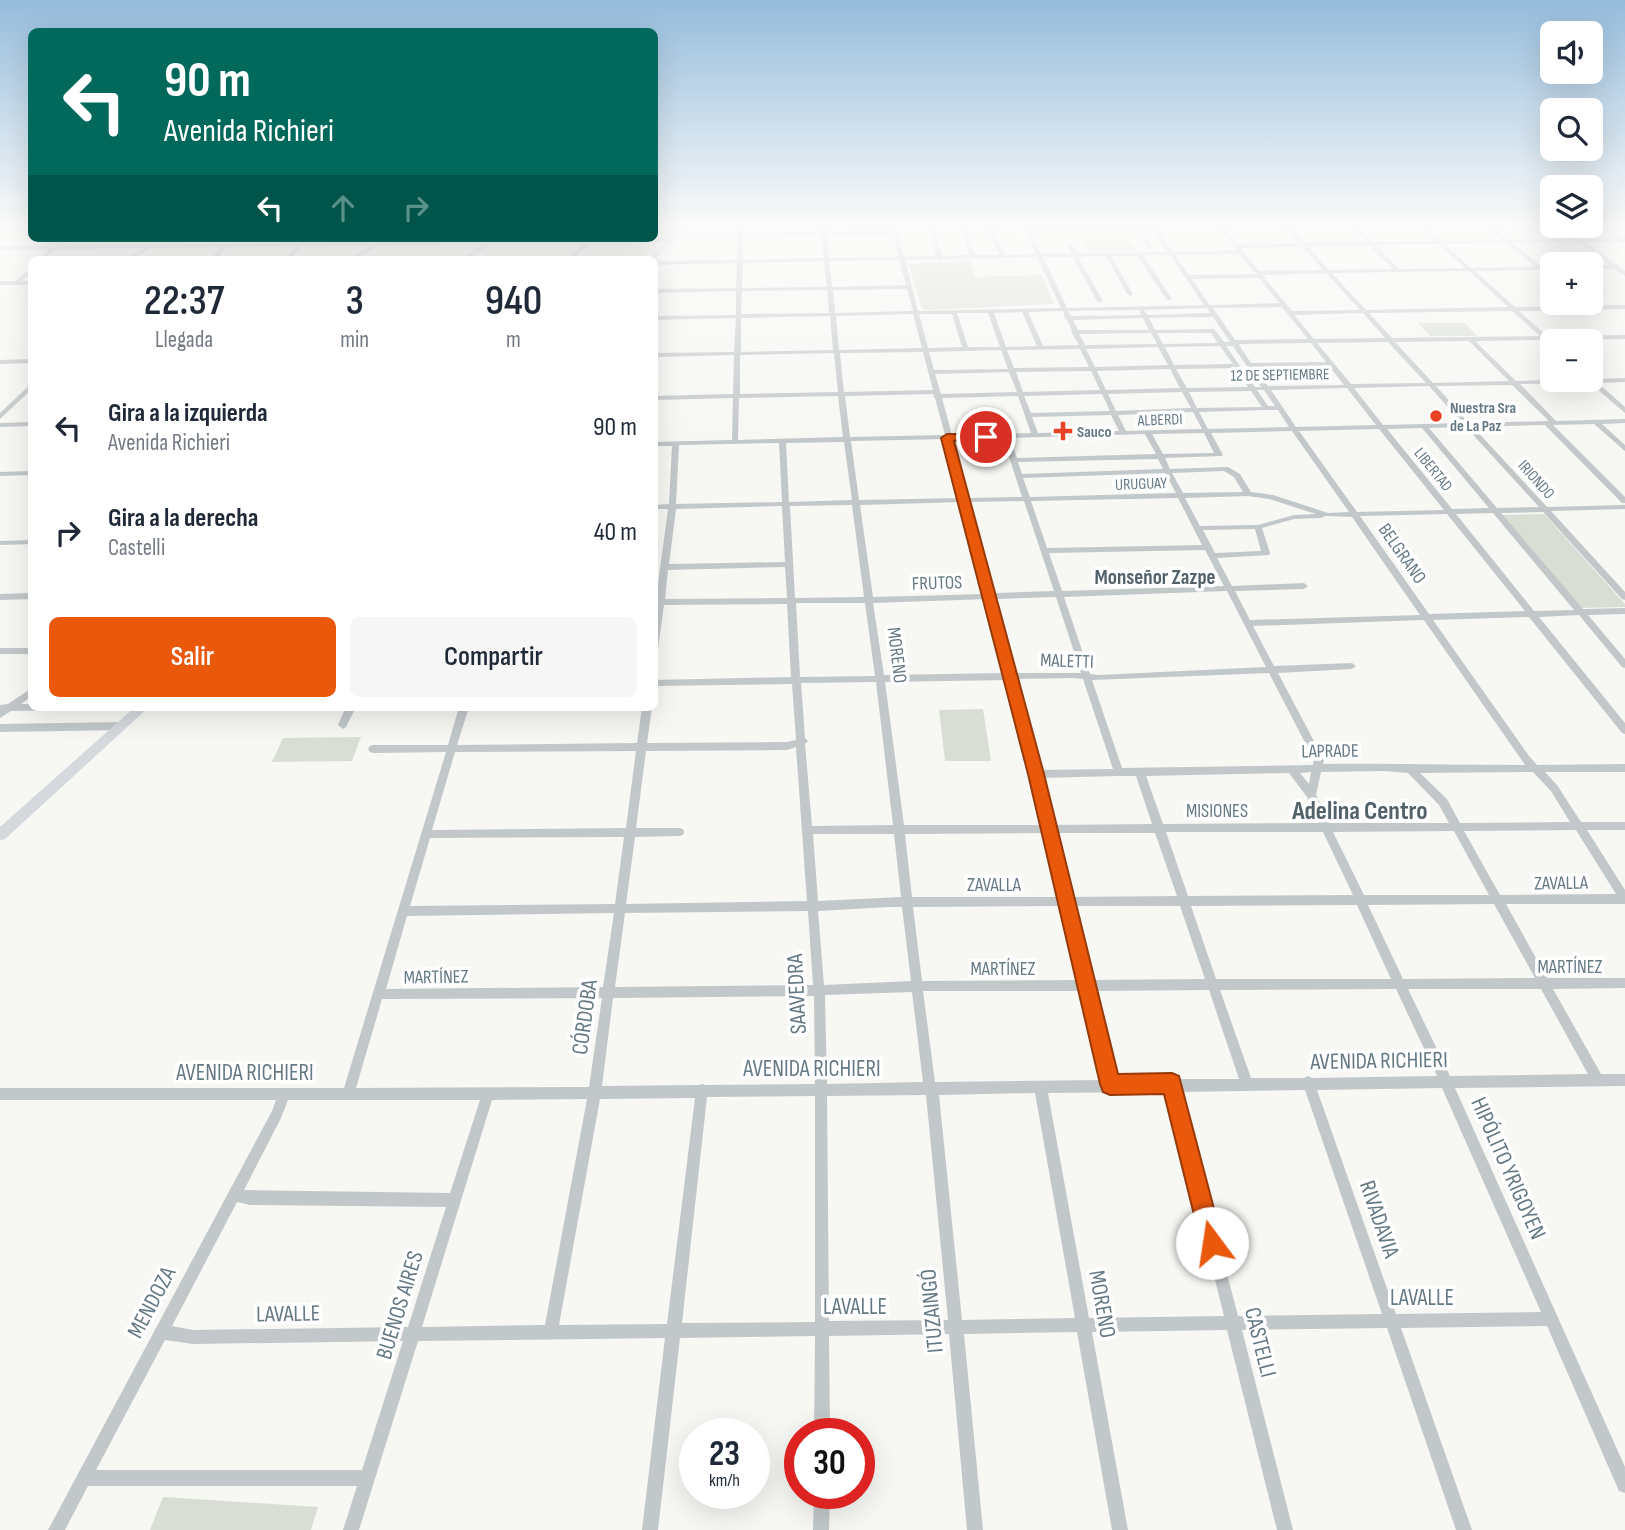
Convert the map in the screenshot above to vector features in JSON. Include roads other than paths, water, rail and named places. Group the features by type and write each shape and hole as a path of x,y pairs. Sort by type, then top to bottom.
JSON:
{"main road":[{"path":"0,835 139,711"}],"street":[{"path":"735,442 740,297"},
{"name":"MORENO","path":"831,297 931,1088"},
{"path":"912,297 1036,774 1110,1084"},
{"path":"1058,297 1124,434"},
{"path":"1098,297 1100,301"},
{"name":"BELGRANO","path":"1203,297 1425,617 1535,769 1554,788 1625,899"},
{"name":"LIBERTAD","path":"1278,297 1625,730"},
{"name":"IRIONDO","path":"1350,297 1625,597"},
{"path":"1501,297 1540,333"},
{"path":"658,318 1284,305"},
{"path":"1014,460 1219,453 1150,331 1140,307"},
{"path":"1290,313 1625,307"},
{"path":"1024,310 1040,347"},
{"path":"990,311 1036,436"},
{"path":"954,312 966,349"},
{"path":"1067,318 1215,315"},
{"path":"1074,332 1211,330 1267,409"},
{"path":"1603,338 1625,337"},
{"path":"658,355 1223,346 1236,343 1311,341 1540,339"},
{"path":"1471,340 1625,501"},
{"path":"0,362 28,361"},
{"path":"1251,365 1329,364"},
{"path":"931,372 1236,366"},
{"name":"12 DE SEPTIEMBRE","path":"1603,380 1625,380"},
{"name":"12 DE SEPTIEMBRE","path":"658,398 841,394 1021,395 1540,382"},
{"path":"0,417 28,389"},
{"path":"1603,391 1625,411"},
{"path":"1029,415 1280,408"},
{"name":"ALBERDI","path":"658,444 1625,421"},
{"path":"1596,422 1625,449"},
{"path":"0,425 28,424"},
{"path":"0,435 11,425"},
{"path":"1424,426 1625,665"},
{"path":"1148,433 1320,768 1311,795"},
{"path":"1006,437 1119,773"},
{"name":"SAAVEDRA","path":"782,442 790,601 814,906 823,1089 822,1418"},
{"path":"658,598 666,567 676,444"},
{"path":"1213,455 1221,468"},
{"path":"1020,476 1221,468 1234,474 1248,494"},
{"path":"0,474 28,471"},
{"name":"URUGUAY","path":"658,508 1248,494 1270,497 1328,516 1625,508"},
{"path":"1198,528 1258,527 1294,517 1328,516"},
{"path":"1212,556 1266,553 1258,527"},
{"path":"0,543 28,542"},
{"path":"1045,551 1207,547"},
{"path":"666,567 789,564"},
{"name":"FRUTOS","path":"658,602 871,600 1304,586"},
{"path":"0,597 28,596"},
{"path":"1247,623 1625,611"},
{"path":"0,651 28,651"},
{"name":"MALETTI","path":"658,683 1088,677 1352,666"},
{"path":"0,715 5,708 28,694"},
{"path":"5,708 28,708"},
{"path":"343,725 349,711"},
{"path":"349,1092 381,994 463,711"},
{"name":"CÓRDOBA","path":"551,1331 595,1091 646,711"},
{"path":"0,728 122,726"},
{"path":"373,749 787,746 803,741"},
{"name":"LAPRADE","path":"1036,774 1291,768 1625,768"},
{"name":"HIPÓLITO YRIGOYEN","path":"1291,768 1311,795 1446,1080 1625,1485"},
{"path":"1410,769 1437,795 1456,826 1597,1079"},
{"path":"1140,773 1247,1082"},
{"name":"MISIONES","path":"809,830 1625,826"},
{"path":"427,834 679,832"},
{"name":"ZAVALLA","path":"405,911 814,906 907,902 1625,899"},
{"name":"MARTÍNEZ","path":"381,994 916,986 1625,983"},
{"name":"AVENIDA RICHIERI","path":"0,1094 488,1094 1247,1082 1625,1080"},
{"name":"RIVADAVIA","path":"1308,1082 1464,1530"},
{"name":"CASTELLI","path":"1172,1084 1285,1530"},
{"name":"MORENO","path":"1040,1086 1119,1530"},
{"name":"ITUZAINGÓ","path":"931,1088 975,1530"},
{"path":"650,1530 702,1090"},
{"name":"MENDOZA","path":"56,1530 234,1195 284,1094"},
{"name":"BUENOS AIRES","path":"351,1530 488,1094"},
{"path":"234,1195 250,1198 455,1200"},
{"name":"LAVALLE","path":"161,1332 193,1337 1550,1319"},
{"path":"84,1478 368,1478"},
{"path":"821,1530 822,1509"}],"place":[{"name":"Nuestra Sra de La Paz","path":"1436,416"},
{"name":"Sauco","path":"1063,431"}],"district":[{"name":"Monseñor Zazpe","path":"1155,577"},
{"name":"Adelina Centro","path":"1360,810"}]}
